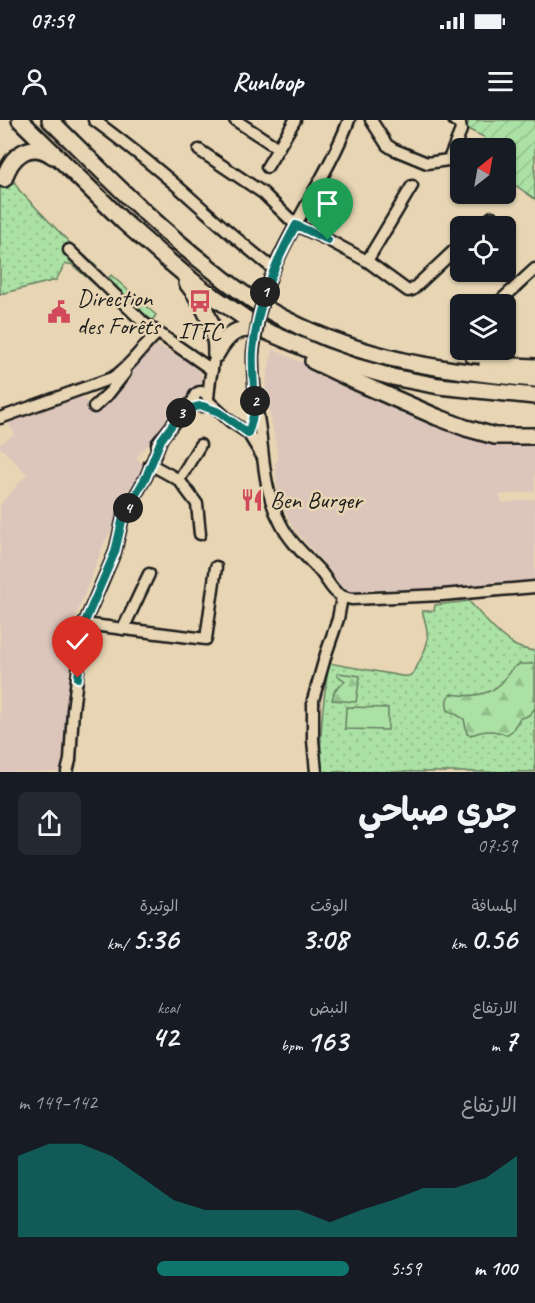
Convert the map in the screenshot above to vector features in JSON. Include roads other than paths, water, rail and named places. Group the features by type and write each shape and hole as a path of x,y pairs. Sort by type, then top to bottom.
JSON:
{"highway":[{"path":"20,120 124,222 165,258 201,288 261,329 310,359 437,417 486,434 532,436"},
{"path":"50,120 133,202 181,245 222,278 283,318 322,336 397,360 438,369 535,379"},
{"path":"4,179 10,162 16,156 32,149 40,149 48,153 74,172"},
{"path":"165,258 189,285 201,303 215,337 216,354"},
{"path":"216,354 220,345 230,334 244,329 261,329 319,354 384,375 439,386 535,396"},
{"path":"368,352 469,364 535,367"}],"street":[{"path":"94,120 129,146 195,202 272,273"},
{"path":"236,120 278,148"},
{"path":"267,167 295,120"},
{"path":"349,120 272,273 259,315 253,352 255,396 266,480 273,507 290,540 322,574 334,591 342,597 352,599 424,596 535,587"},
{"path":"370,120 387,145 427,163 448,160 461,130 459,121"},
{"path":"199,150 262,193 296,225 367,261 408,291 412,290 450,254"},
{"path":"367,261 412,186"},
{"path":"69,250 144,323 211,375"},
{"path":"508,294 535,269"},
{"path":"0,418 112,378 121,373 158,333"},
{"path":"67,772 84,624 115,552 123,517 146,477 147,464 183,410 202,400 216,354"},
{"path":"516,360 535,359"},
{"path":"94,407 122,378 130,364"},
{"path":"248,433 255,396"},
{"path":"202,400 248,433 264,459"},
{"path":"179,480 200,445"},
{"path":"147,464 179,480 197,504 200,534"},
{"path":"84,624 206,639 216,567"},
{"path":"123,630 149,574"},
{"path":"316,772 313,700 338,619 342,597"}],"place":[{"name":"ITFC","path":"200,301"},
{"name":"Direction des Forêts","path":"59,312"},
{"name":"Ben Burger","path":"252,500"}]}
